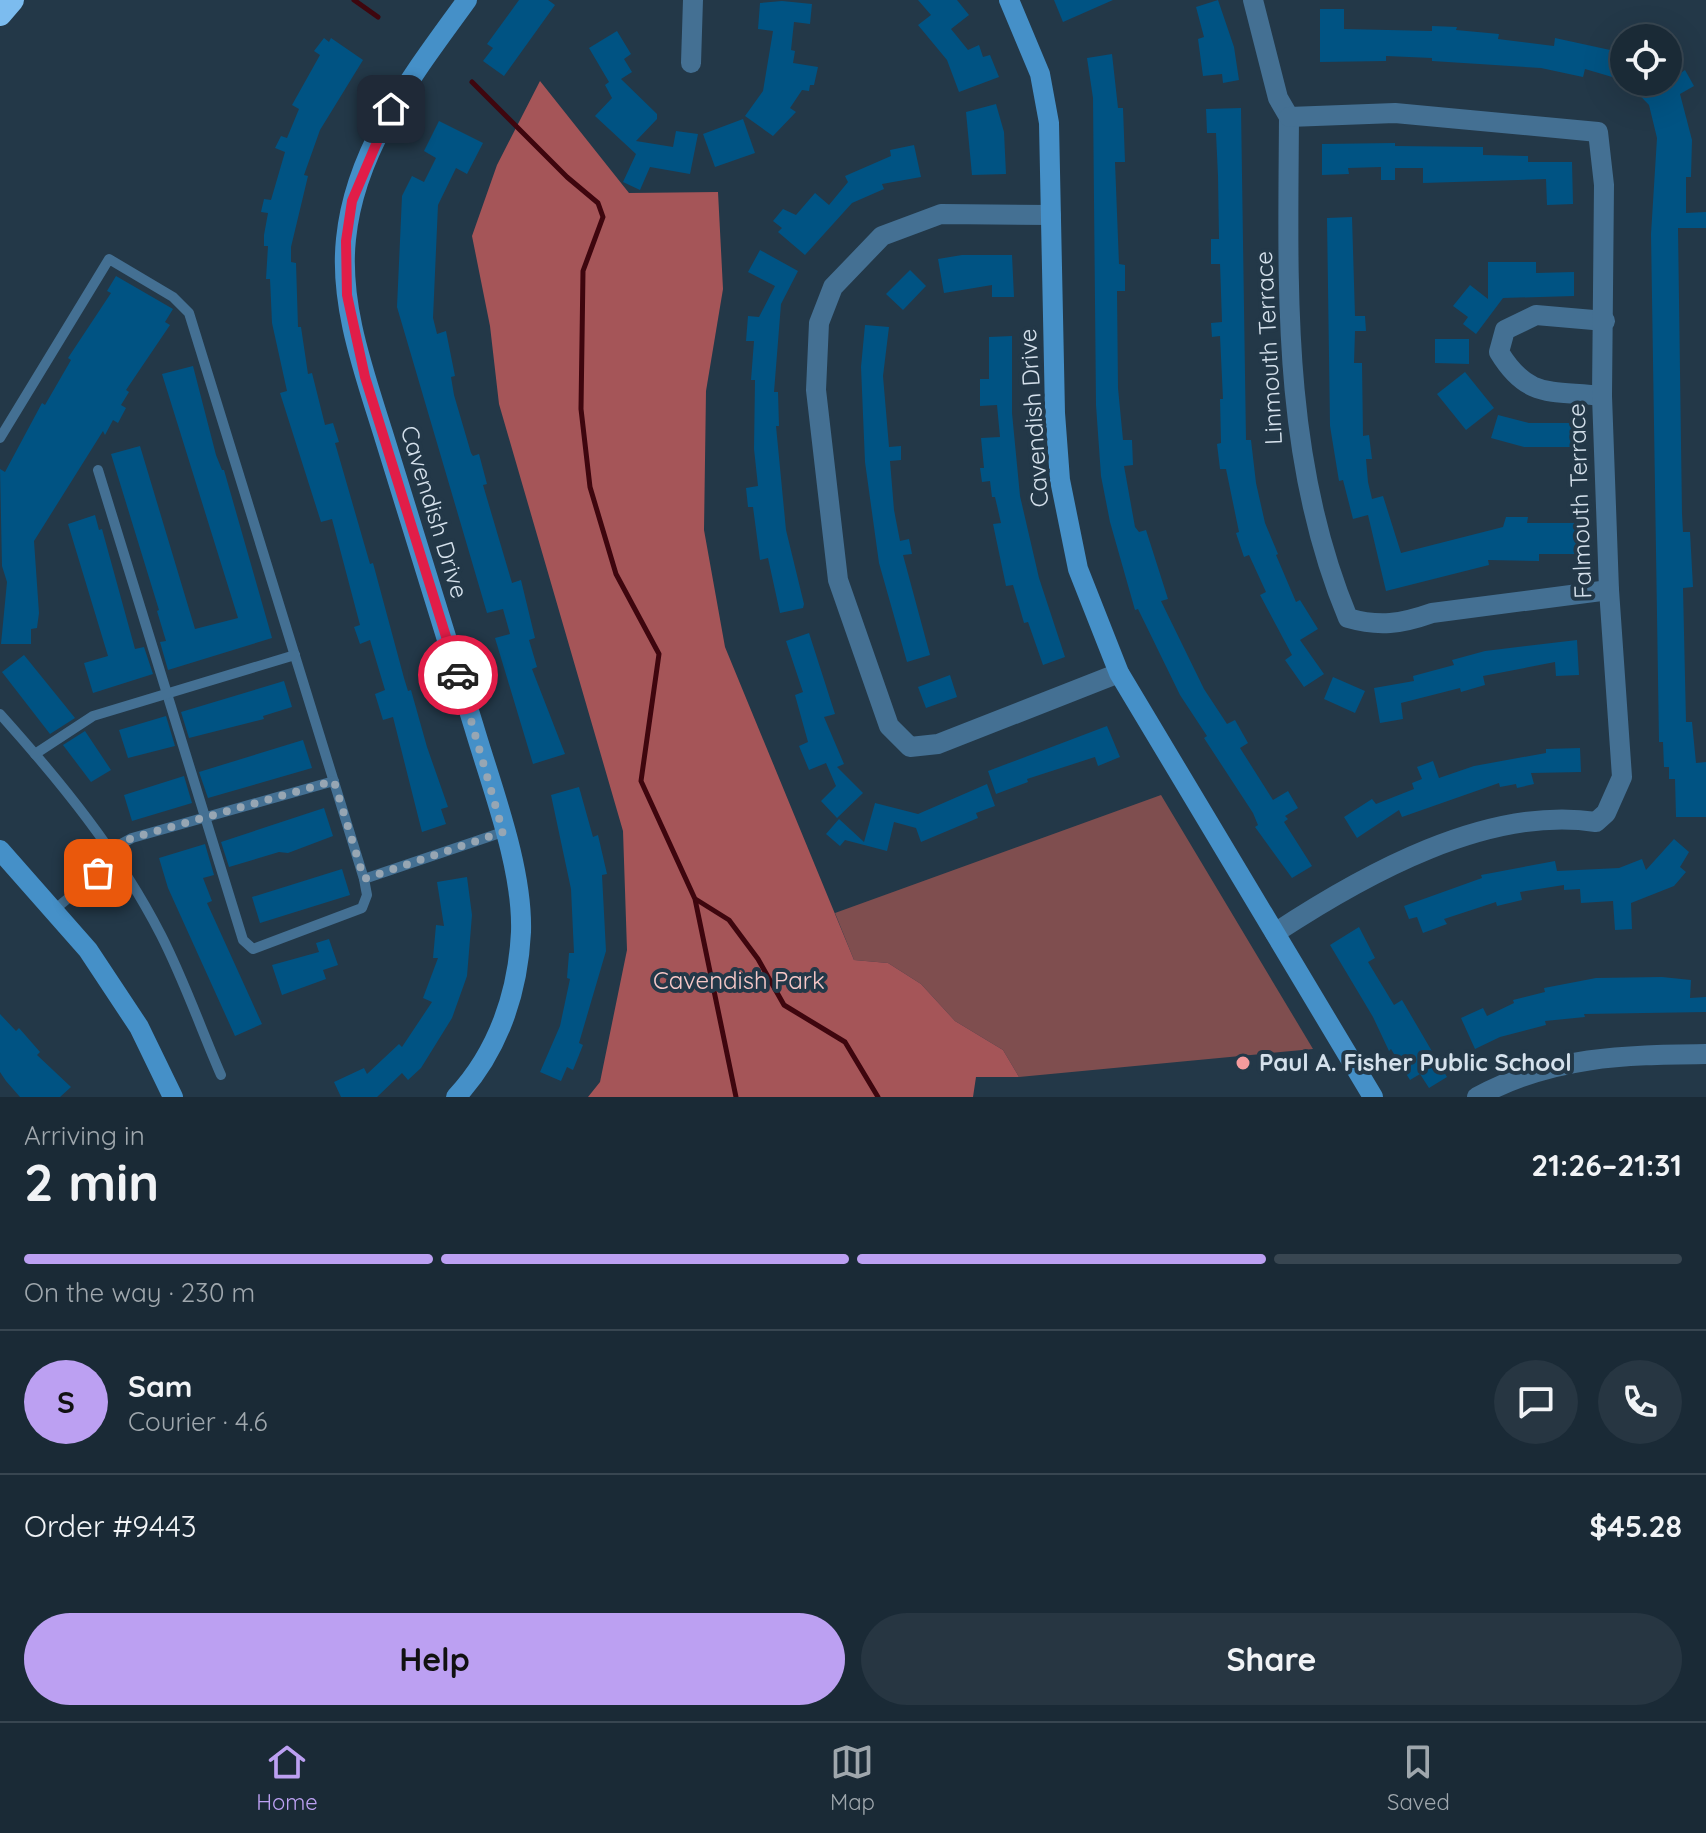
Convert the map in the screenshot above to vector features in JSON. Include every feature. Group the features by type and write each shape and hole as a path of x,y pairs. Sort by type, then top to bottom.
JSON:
{"highway":[{"path":"0,14 12,0"}],"street":[{"name":"Cavendish Drive","path":"456,1097 486,1058 501,1027 518,967 521,929 518,894 503,832 365,377 347,295 346,241 352,201 363,167 391,109 467,0"},
{"path":"691,63 693,0"},
{"name":"Cavendish Drive","path":"1009,0 1040,74 1049,123 1055,413 1060,480 1078,569 1119,673 1373,1097"},
{"name":"Linmouth Terrace","path":"1253,0 1278,98 1289,117 1290,344 1299,445 1316,525 1348,618 1373,626 1404,623 1459,609 1609,590"},
{"name":"Falmouth Terrace","path":"1275,933 1322,902 1438,846 1548,818 1596,822 1606,813 1622,777 1609,590 1602,396 1604,185 1598,132 1395,113 1289,117"},
{"path":"1051,215 941,214 919,220 882,236 833,287 819,323 816,390 838,580 889,726 910,747 938,744 1119,673"},
{"path":"1602,396 1545,392 1514,377 1499,352 1505,330 1536,315 1605,321"},
{"path":"0,850 88,950 139,1027 173,1097"},
{"path":"1477,1097 1523,1076 1608,1055 1706,1054"}],"lane":[{"path":"0,438 109,259 173,297 189,313 364,879 367,895 362,908 253,949 243,940 98,470"},
{"path":"35,754 93,716 295,655"},
{"path":"0,714 114,854 162,936 221,1075"},
{"path":"54,910 132,838 205,820 334,781"},
{"path":"364,879 503,832"}],"shaded area":[{"path":"1161,795 1313,1049 1019,1077 1003,1050 955,1021 921,984 888,963 854,960 835,913"}],"green space":[{"name":"Cavendish Park","path":"540,81 629,193 718,192 723,289 706,391 704,530 725,647 854,960 888,963 921,984 955,1021 1003,1050 1019,1077 976,1077 973,1097 588,1097 600,1082 627,950 623,831 499,404 490,326 472,236 497,165"}],"building":[{"path":"519,0 548,0 555,5 504,76 483,61 493,48 487,44"},
{"path":"918,0 957,0 969,15 951,29 968,50 979,45 983,57 990,55 999,77 959,92 947,60 918,25 931,15"},
{"path":"1054,0 1113,0 1063,22"},
{"path":"1218,0 1234,47 1239,80 1223,83 1222,74 1203,76 1198,39 1204,37 1196,7"},
{"path":"782,1 812,4 810,24 794,22 791,50 795,51 793,63 818,67 814,85 810,85 809,91 802,90 790,108 796,112 773,136 745,116 763,91 773,31 758,29 760,3"},
{"path":"1320,9 1344,9 1344,29 1432,31 1432,26 1457,27 1456,30 1499,34 1498,39 1554,46 1555,38 1610,50 1610,76 1585,69 1583,77 1541,68 1432,61 1432,58 1386,56 1386,61 1320,62"},
{"path":"617,31 631,54 624,59 632,72 621,79 657,114 657,119 636,141 673,147 676,131 698,134 690,174 650,167 640,190 623,182 636,154 595,116 612,98 605,85 609,82 589,48"},
{"path":"324,38 329,42 331,38 363,60 320,130 304,175 308,176 291,247 291,262 296,263 298,327 301,327 308,374 312,373 325,425 333,423 339,442 335,443 370,564 373,563 404,678 408,691 411,690 448,807 441,809 446,824 422,832 393,717 383,720 375,694 385,690 370,640 360,644 354,627 360,625 332,519 321,522 280,393 287,391 272,323 270,279 266,279 268,246 264,246 264,235 268,213 261,212 264,199 271,200 285,152 275,148 281,136 287,138 299,109 292,105 320,55 314,51"},
{"path":"1112,54 1118,108 1123,108 1125,162 1115,162 1119,264 1125,265 1125,291 1117,291 1118,388 1123,440 1132,440 1133,465 1124,466 1135,527 1139,532 1146,530 1168,599 1161,601 1204,689 1227,724 1235,720 1248,743 1240,748 1273,800 1288,791 1298,808 1285,816 1288,819 1284,822 1312,866 1292,878 1255,827 1258,825 1253,813 1204,738 1207,736 1180,695 1138,609 1135,610 1110,522 1101,476 1096,405 1093,98 1087,58"},
{"path":"1685,70 1694,86 1682,93 1682,72"},
{"path":"1640,96 1681,96 1692,140 1691,177 1686,177 1686,213 1706,212 1706,228 1678,228 1682,514 1683,532 1690,532 1693,587 1683,588 1686,722 1692,722 1696,763 1706,762 1706,817 1676,817 1675,779 1669,779 1669,767 1664,767 1663,742 1659,742 1651,234 1657,138 1649,105"},
{"path":"996,104 1004,132 1006,174 972,175 966,112"},
{"path":"1241,108 1246,440 1251,440 1256,483 1276,555 1296,602 1300,600 1318,629 1300,640 1324,674 1304,687 1285,660 1292,655 1260,595 1266,592 1249,555 1244,557 1236,533 1239,532 1226,469 1220,469 1217,444 1221,443 1220,399 1223,399 1220,336 1212,337 1211,323 1222,322 1220,264 1211,264 1211,239 1219,239 1218,176 1216,133 1207,133 1206,109"},
{"path":"743,119 755,153 715,167 703,134"},
{"path":"439,121 483,143 467,174 456,168 438,205 433,318 437,334 446,331 455,376 451,377 454,395 471,453 473,456 479,454 487,484 483,485 512,583 521,580 535,638 529,640 537,667 532,669 565,754 533,764 495,638 510,634 503,609 487,613 397,307 402,196 412,176 424,182 436,158 424,151"},
{"path":"1395,143 1395,146 1483,147 1483,155 1528,156 1528,162 1572,162 1573,204 1547,205 1546,179 1423,183 1423,168 1395,168 1395,180 1381,180 1381,167 1348,168 1349,174 1322,175 1322,144"},
{"path":"914,145 921,177 882,184 884,189 852,203 805,255 778,232 782,228 773,221 783,209 796,215 815,193 829,205 848,182 845,176 891,156 890,150"},
{"path":"1352,217 1355,316 1365,316 1366,331 1355,331 1354,363 1362,363 1363,436 1369,435 1372,459 1366,459 1368,482 1372,499 1383,496 1401,553 1503,527 1506,517 1528,517 1527,523 1578,523 1578,554 1539,554 1539,561 1488,560 1489,565 1386,591 1368,515 1353,519 1343,480 1339,481 1330,426 1327,218"},
{"path":"760,250 798,271 781,304 774,392 778,392 779,426 776,426 786,530 804,604 803,608 780,613 768,558 760,560 753,507 748,507 746,488 758,486 754,449 755,380 751,380 754,341 746,341 748,316 759,317 775,286 748,272"},
{"path":"962,255 1012,255 1014,297 992,297 992,285 944,293 938,259"},
{"path":"1488,262 1536,262 1536,273 1574,272 1574,296 1503,298 1476,334 1463,324 1468,317 1453,306 1470,285 1488,299"},
{"path":"910,270 926,286 903,310 886,294"},
{"path":"116,276 173,309 165,322 170,325 126,390 129,392 121,405 126,408 118,423 113,420 105,435 103,431 34,541 39,613 37,628 31,629 31,644 1,644 7,582 2,566 0,469 5,472 42,403 45,405 71,360 68,358 111,293 107,291"},
{"path":"865,325 889,327 883,376 889,447 901,446 901,460 890,461 894,510 900,541 909,539 912,554 903,555 930,655 907,662 879,563 865,462 861,367"},
{"path":"1012,336 1012,413 1020,496 1039,578 1065,657 1043,665 1028,622 1024,623 1013,585 1006,586 993,524 1001,523 990,481 982,482 980,468 984,468 981,438 1000,437 997,405 980,406 980,379 989,379 989,337"},
{"path":"1435,339 1469,339 1469,364 1435,363"},
{"path":"193,366 216,455 224,470 272,638 168,670 160,642 166,641 159,610 111,454 140,446 195,629 238,618 162,374"},
{"path":"1465,372 1494,408 1466,430 1437,394"},
{"path":"1498,415 1529,423 1576,423 1576,447 1524,447 1491,438"},
{"path":"95,515 99,530 102,529 135,649 144,647 153,674 93,693 84,663 108,656 68,524"},
{"path":"809,633 835,714 824,717 844,764 837,767 863,793 837,818 821,801 836,786 826,763 809,770 799,746 808,742 795,695 803,692 786,641"},
{"path":"1577,640 1579,675 1556,676 1555,662 1483,676 1485,685 1401,703 1403,719 1380,723 1374,688 1414,681 1413,676 1454,665 1452,660 1485,651"},
{"path":"24,655 75,718 50,734 2,672"},
{"path":"950,675 957,697 926,708 918,687"},
{"path":"1333,677 1365,691 1355,713 1324,699"},
{"path":"284,681 292,707 263,716 264,719 189,738 181,712"},
{"path":"166,716 175,746 128,758 119,730"},
{"path":"1107,726 1120,757 1098,766 1095,757 1027,779 1028,782 996,794 988,771"},
{"path":"85,731 111,770 91,782 63,745"},
{"path":"303,740 312,768 208,798 199,772"},
{"path":"1580,748 1581,772 1531,773 1534,784 1517,788 1516,784 1500,787 1499,783 1402,817 1399,810 1357,838 1344,817 1372,799 1376,804 1414,789 1412,783 1422,779 1417,767 1433,761 1439,778 1474,766 1546,753 1546,749"},
{"path":"184,776 192,803 132,821 124,795"},
{"path":"987,784 995,806 976,813 978,818 921,842 916,828 894,822 887,851 845,840 840,846 826,834 839,819 864,842 875,803 918,814"},
{"path":"579,787 593,837 598,835 607,874 602,875 606,951 579,1043 583,1045 573,1070 567,1067 561,1081 540,1072 560,1026 570,979 567,978 569,953 574,953 571,889 551,795"},
{"path":"324,808 333,836 288,853 279,852 229,867 221,842"},
{"path":"1674,839 1689,852 1680,867 1686,872 1674,886 1631,903 1632,929 1615,930 1613,901 1581,903 1580,889 1564,890 1564,885 1520,892 1522,900 1497,906 1496,902 1444,919 1447,924 1423,933 1417,917 1409,919 1404,906 1482,878 1481,875 1555,861 1557,871 1619,868 1642,859 1646,870"},
{"path":"205,844 214,875 203,878 212,901 207,903 262,1024 235,1036 168,888 159,858"},
{"path":"342,869 350,895 260,923 252,897"},
{"path":"467,877 472,915 467,976 452,1018 421,1068 408,1080 402,1073 377,1097 341,1097 334,1082 364,1068 367,1074 399,1044 402,1047 432,1002 423,998 438,958 433,958 436,925 444,926 437,882"},
{"path":"1359,927 1375,958 1368,962 1394,1005 1402,1000 1447,1077 1429,1088 1420,1074 1410,1080 1391,1049 1389,1051 1373,1017 1330,945"},
{"path":"329,939 338,965 323,970 326,979 282,995 272,965 319,952 316,943"},
{"path":"1596,978 1691,980 1690,998 1706,997 1706,1012 1584,1014 1585,1017 1545,1021 1546,1025 1500,1037 1475,1049 1461,1018 1483,1008 1487,1016 1514,1003 1513,1000 1545,992 1544,988"},
{"path":"0,1014 16,1031 19,1028 40,1052 37,1055 71,1087 60,1097 20,1097 6,1081 0,1072"}],"waterway":[{"path":"354,0 378,17"},
{"path":"472,82 567,177 598,203 603,217 583,271 581,409 590,487 616,574 659,654 641,781 695,899 736,1097"},
{"path":"697,900 729,920 758,959 784,1005 845,1042 878,1097"}],"way so far":[{"path":"98,873 117,858 110,850 132,838 205,820 334,781 364,879 503,832 458,675"}],"place":[{"name":"Paul A. Fisher Public School","path":"1243,1063"}],"route":[{"path":"391,109 363,167 352,201 346,241 347,295 365,377 458,675"}]}
